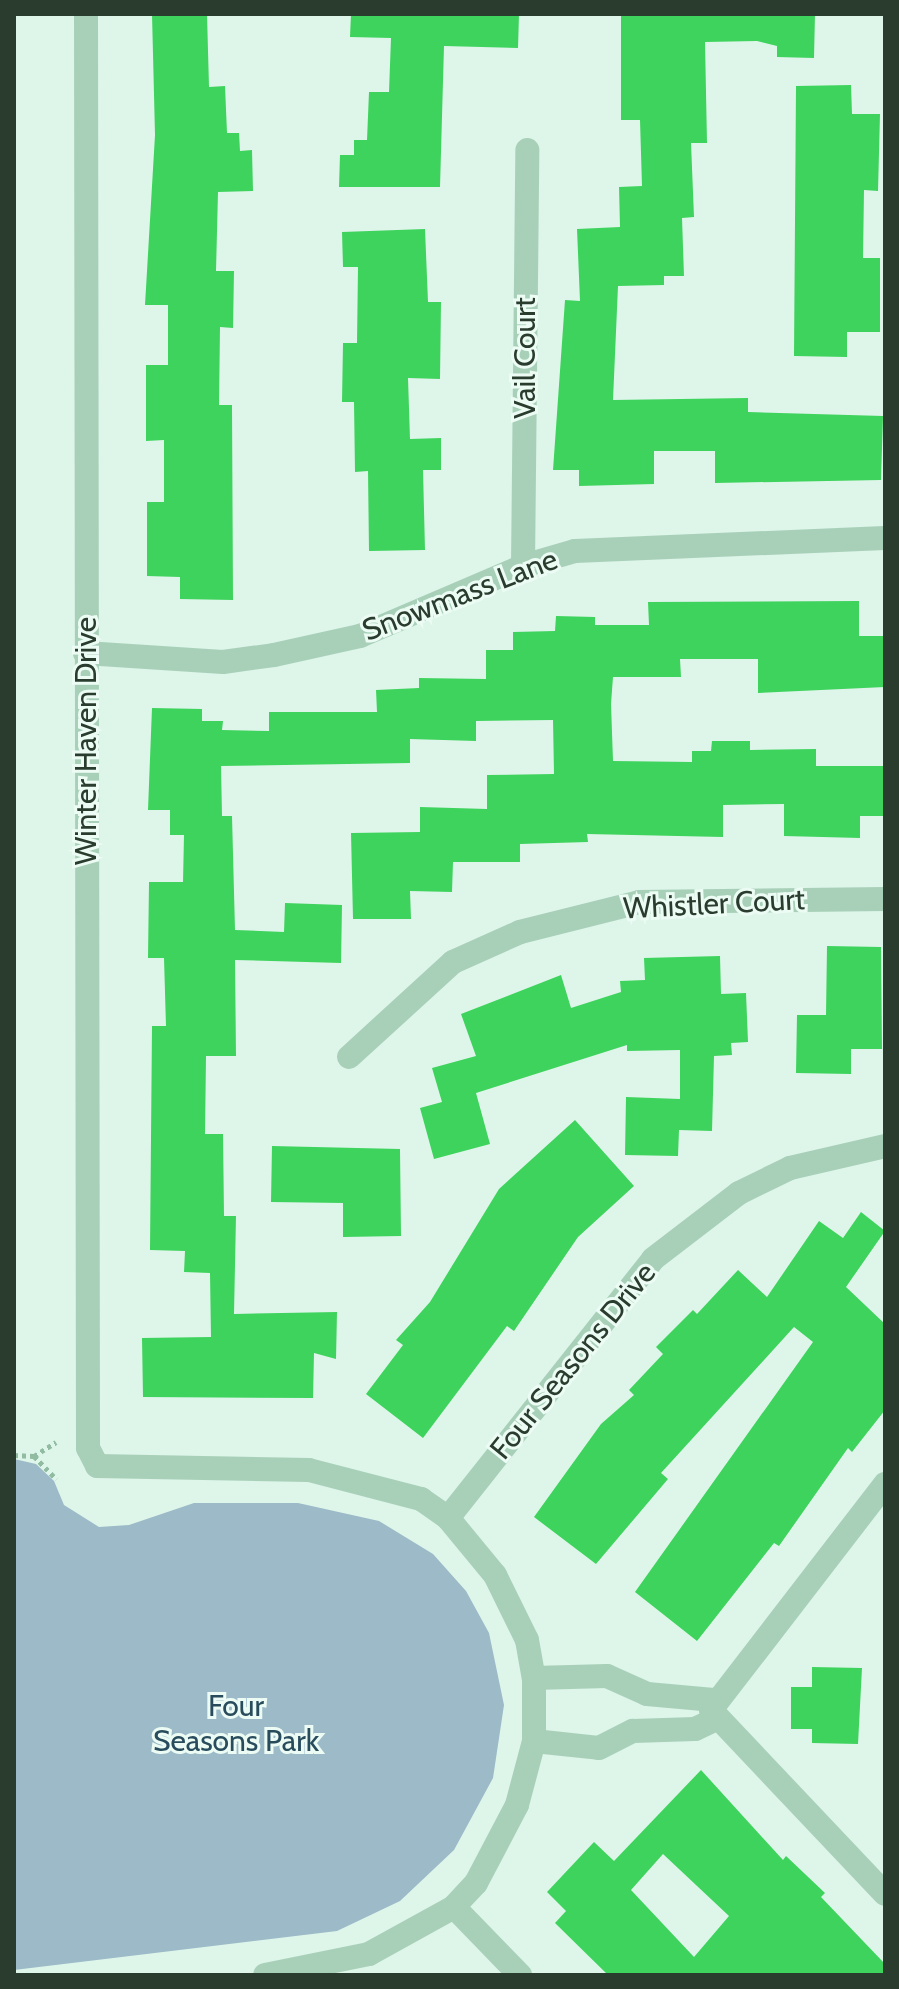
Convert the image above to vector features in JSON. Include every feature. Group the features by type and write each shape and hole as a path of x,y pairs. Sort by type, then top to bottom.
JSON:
{"street":[{"name":"Winter Haven Drive","path":"86,14 88,1448 97,1466 309,1470 384,1486 421,1499 448,1518"},
{"name":"Vail Court","path":"523,566 527,150"},
{"name":"Snowmass Lane","path":"85,653 223,662 274,655 410,619 523,566 590,550 885,538"},
{"name":"Whistler Court","path":"349,1057 453,962 520,932 639,902 885,899"},
{"name":"Four Seasons Drive","path":"448,1518 653,1259 764,1181 842,1152 885,1146"},
{"path":"534,1741 599,1748 633,1731 695,1729 714,1710 885,1484"},
{"path":"265,1975 369,1954 432,1925 454,1907 500,1844 534,1741 534,1678 512,1603 448,1518"},
{"path":"534,1678 607,1676 647,1694 714,1710 885,1894"},
{"path":"454,1907 520,1975"}],"path":[{"path":"14,1455 34,1456 56,1442"},
{"path":"34,1456 56,1479"}],"green space":[{"name":"Four Seasons Park","path":"14,1459 36,1464 54,1481 64,1505 99,1527 129,1525 194,1503 298,1503 379,1521 433,1554 466,1591 489,1633 504,1705 493,1778 454,1850 400,1901 337,1931 14,1970"}],"building":[{"path":"152,14 207,14 209,87 225,86 227,133 239,133 240,151 252,150 253,191 218,192 216,271 234,271 233,328 220,327 219,405 232,405 233,600 180,599 180,577 147,576 147,502 164,502 164,440 146,441 146,365 168,365 168,305 145,305 155,135"},
{"path":"351,14 519,14 518,48 444,46 440,187 339,187 340,155 354,155 354,140 367,140 369,92 389,92 391,38 350,37"},
{"path":"621,14 815,14 814,58 777,57 777,46 757,41 705,42 707,143 691,143 694,217 682,218 684,276 664,276 664,285 618,286 613,400 748,398 748,412 883,416 881,480 715,483 715,451 654,451 654,484 579,486 579,470 553,470 565,300 580,301 577,229 620,227 619,187 642,186 640,120 621,120"},
{"path":"851,85 852,114 880,114 878,191 864,190 863,258 880,258 880,332 847,332 847,357 794,356 796,86"},
{"path":"425,229 428,302 441,302 440,379 408,378 410,439 441,438 441,470 423,470 425,550 369,551 368,471 355,472 354,402 342,402 343,343 357,343 358,267 343,267 342,232"},
{"path":"859,601 859,636 884,636 885,687 758,693 758,659 680,659 681,677 613,677 611,704 613,761 692,762 692,751 711,751 712,741 750,741 750,750 816,749 816,766 885,766 885,816 860,816 860,838 784,836 784,804 723,805 723,837 587,834 588,842 520,844 520,862 453,862 452,892 410,891 411,919 353,919 351,833 420,832 420,807 487,809 487,775 554,774 553,720 476,721 476,741 410,739 410,763 221,766 222,816 232,816 235,930 284,932 285,903 342,905 341,963 235,960 236,1056 206,1056 205,1134 223,1134 224,1216 236,1216 234,1314 337,1312 336,1359 314,1353 313,1398 143,1397 142,1338 211,1337 210,1273 184,1272 185,1251 150,1250 152,1026 166,1026 164,958 148,958 149,882 183,882 184,835 170,835 170,810 148,810 152,708 202,709 202,721 223,721 222,730 269,731 269,712 377,712 376,690 419,688 419,678 486,679 486,650 513,650 513,632 555,631 556,616 595,617 595,625 649,625 648,602"},
{"path":"827,946 881,947 882,1049 851,1049 851,1074 796,1073 797,1015 826,1015"},
{"path":"720,956 721,994 746,993 748,1042 731,1043 732,1055 714,1056 712,1131 679,1130 678,1156 625,1155 626,1097 680,1099 680,1050 627,1051 627,1045 476,1093 490,1144 434,1159 420,1108 442,1102 432,1068 476,1056 461,1014 561,975 571,1008 621,992 620,981 645,980 644,958"},
{"path":"575,1120 634,1186 578,1237 514,1331 507,1326 423,1438 366,1394 403,1345 396,1340 430,1302 499,1189"},
{"path":"272,1146 400,1149 401,1236 343,1237 343,1203 271,1202"},
{"path":"861,1212 885,1231 846,1287 885,1324 885,1410 852,1452 848,1448 779,1546 774,1543 697,1641 635,1592 813,1342 794,1327 661,1473 668,1479 596,1564 534,1517 601,1424 634,1395 629,1390 663,1354 656,1347 693,1310 697,1314 738,1270 767,1297 819,1221 843,1238"},
{"path":"812,1667 862,1668 858,1744 812,1743 812,1729 791,1729 791,1687 812,1687"},
{"path":"701,1770 783,1860 786,1856 825,1893 821,1897 885,1964 885,1975 608,1975 555,1923 566,1911 547,1892 594,1842 614,1861","holes":["663,1854 729,1916 694,1957 631,1890"]}]}
